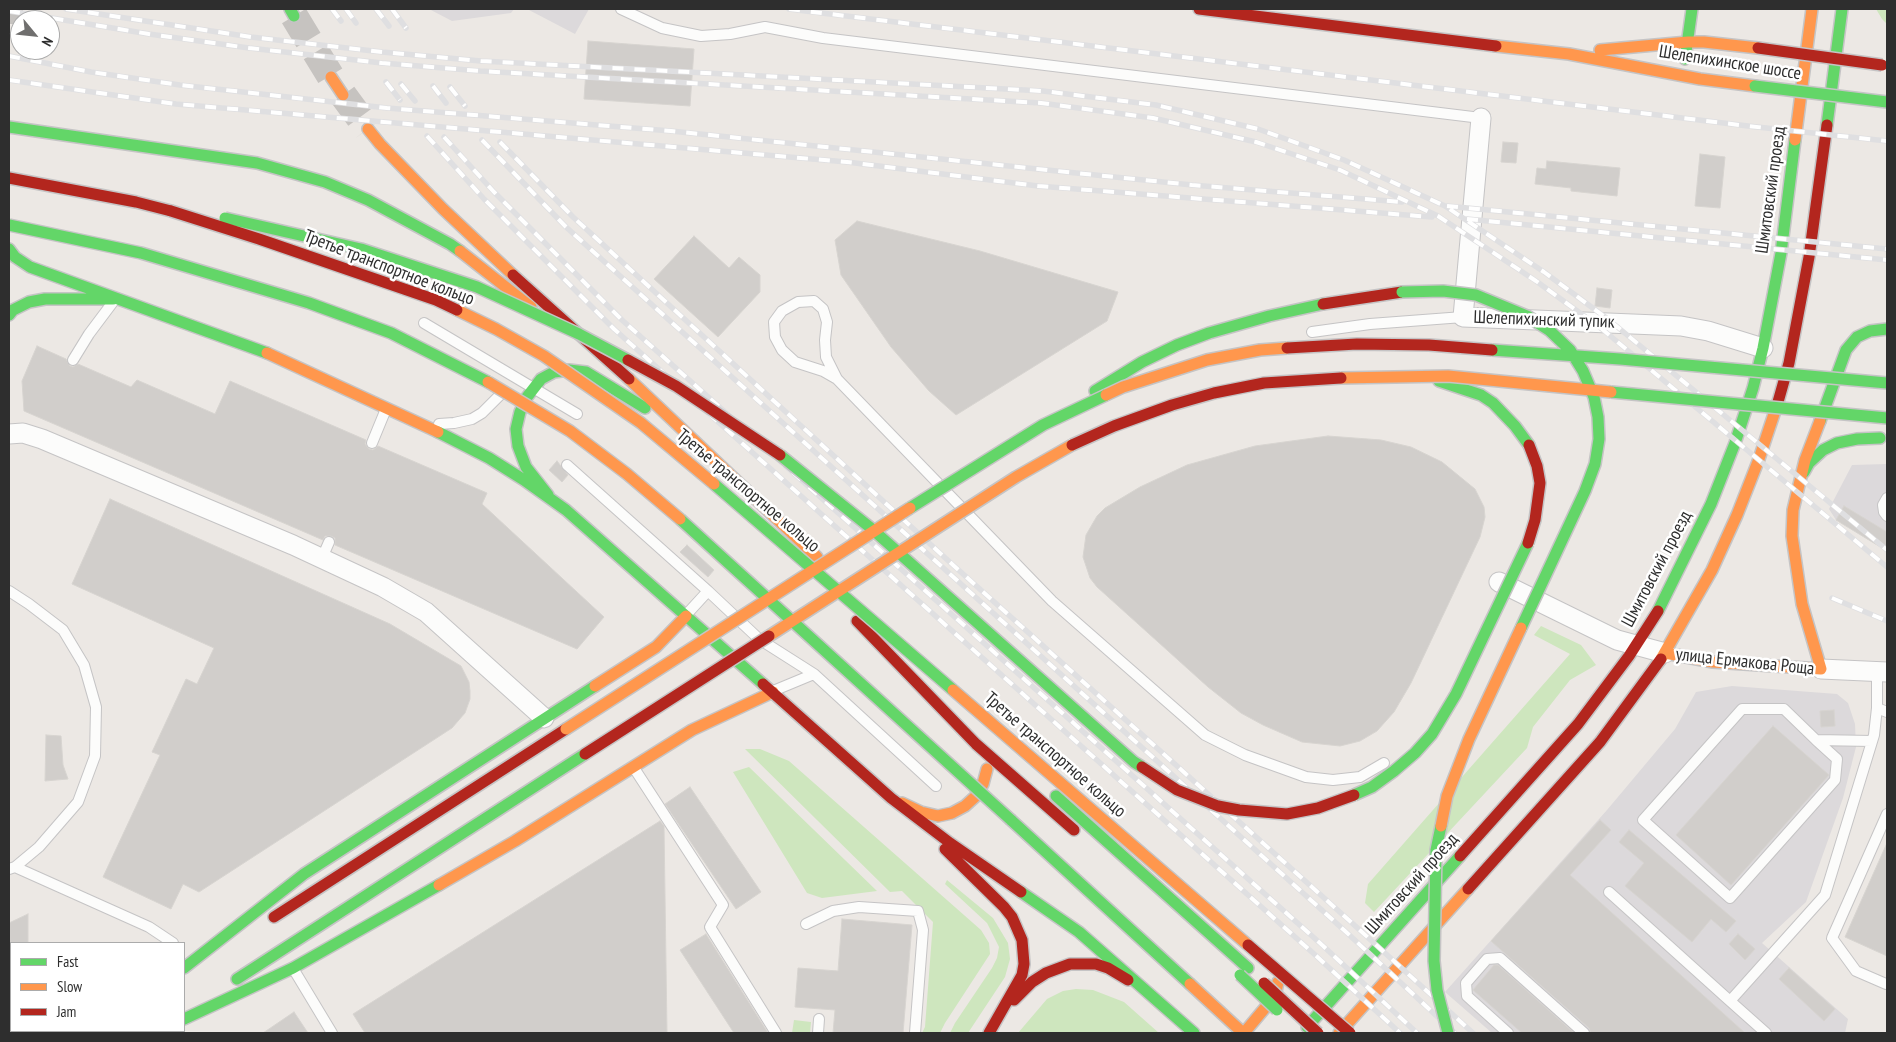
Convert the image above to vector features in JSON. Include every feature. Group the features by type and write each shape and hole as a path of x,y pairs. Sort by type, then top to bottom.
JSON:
{"main road":[{"name":"Шелепихинское шоссе","path":"1199,9 1569,54 1755,86 1887,102"},
{"path":"1683,75 1692,9"},
{"name":"Шмитовский проезд","path":"1301,1033 1555,750 1619,671 1659,609 1686,558 1708,511 1741,426 1762,348 1780,253 1812,9"},
{"path":"1339,1033 1594,749 1644,684 1665,653 1698,595 1728,536 1759,459 1780,395 1796,328 1809,257 1842,9"},
{"name":"Шелепихинское шоссе","path":"1569,54 1704,42 1885,66"},
{"path":"331,77 343,94"},
{"path":"9,127 257,163 292,171 326,182 368,200 450,244 549,321 650,405 702,464 806,567 976,744 1086,840"},
{"path":"368,129 380,144 443,209 495,259 650,405 818,558 986,734"},
{"name":"Третье транспортное кольцо","path":"9,178 136,202 259,239 436,300 544,356 641,423 684,458 1350,1033"},
{"path":"171,211 217,216 302,234 420,267 485,291 631,360 676,386 769,448 828,492 1134,762 1176,790 1199,800 1218,806 1247,811 1287,814 1318,808 1346,799 1372,787 1415,753 1432,734 1456,694 1529,540 1537,514 1540,483 1538,466 1516,426 1499,409 1480,395 1448,383 1405,376"},
{"path":"9,225 141,253 300,300 382,330 479,377 570,431 627,474 702,537 1244,1033 1278,990 1276,973 1265,958 1236,930 870,613"},
{"path":"9,249 15,257 30,267 255,348 387,407 489,458 548,496 566,510 891,798 995,896 1017,927 1023,946 1023,970 1018,985 991,1030"},
{"path":"266,922 999,451 1142,362 1208,333 1269,316 1360,297 1402,292 1443,291 1476,295 1503,304 1528,316 1549,330 1570,350 1583,371 1594,397 1598,417 1599,439 1595,464 1585,491 1469,739 1447,796 1436,850 1434,960 1437,990 1448,1033"},
{"path":"9,315 29,302 115,299"},
{"path":"1820,669 1802,604 1795,565 1792,536 1793,510 1807,453 1846,350 1856,338 1870,331 1887,328"},
{"path":"1043,425 1123,387 1162,373 1207,360 1260,350 1311,346 1393,344 1506,350 1887,383"},
{"path":"548,496 526,466 518,446 516,429 520,412 533,388 541,380 554,372 569,370 586,372 650,405"},
{"path":"185,1013 331,917 1016,478 1065,448 1114,426 1172,405 1214,393 1264,383 1339,378 1448,376 1887,418"},
{"path":"1831,387 1830,406 1834,418 1846,427 1884,438"},
{"path":"1800,480 1809,463 1823,450 1837,443 1857,439 1884,438"},
{"path":"185,967 304,874 656,647 686,616"},
{"name":"улица Ермакова Роща","path":"1665,653 1713,662 1820,669"},
{"path":"185,1019 293,968 425,897 692,730 772,692"},
{"path":"891,798 921,812 938,816 952,813 964,806 976,796 988,770 985,757 976,744"},
{"path":"1044,786 1244,972 1301,1033"},
{"path":"891,798 950,843 1079,932 1108,955 1194,1033"},
{"path":"1189,930 1318,1033"},
{"path":"185,973 241,938"},
{"path":"991,1030 1014,1000 1032,982 1058,968 1084,963 1096,964 1120,974 1177,1018"},
{"path":"83,1033 89,1032"}],"street":[{"name":"Шелепихинский тупик","path":"1482,118 1463,317 1681,326 1708,331 1762,348"},
{"path":"9,434 23,433 42,439 325,550 426,612 544,718"},
{"name":"улица Ермакова Роща","path":"1499,582 1617,640 1665,653"},
{"name":"улица Ермакова Роща","path":"1820,669 1882,672"}],"lane":[{"path":"621,9 662,28 701,36 730,34 765,27 823,38 1482,118"},
{"path":"73,360 89,334 115,299"},
{"path":"836,379 826,357 824,340 827,322 823,309 814,301 798,302 782,310 774,322 775,337 782,350 795,362 823,371 836,379 1052,601 1205,735 1245,755 1306,777 1333,780 1360,777 1394,756"},
{"path":"1312,332 1370,324 1463,317"},
{"path":"424,323 577,414"},
{"path":"421,423 437,425 472,419 482,413 502,394 513,376"},
{"path":"372,443 387,407"},
{"path":"568,465 759,639 814,674 936,786"},
{"path":"1887,498 1883,505 1887,516"},
{"path":"1444,694 1499,582"},
{"path":"9,591 30,604 63,630 84,665 96,707 95,756 78,802 39,847 12,868 149,926 172,942"},
{"path":"686,616 708,591"},
{"path":"1730,1001 1825,895 1872,741 1882,672"},
{"path":"772,692 814,674"},
{"path":"1816,740 1837,760 1835,780 1730,898 1643,820 1742,708 1784,709 1816,740 1872,741"},
{"path":"1877,708 1887,712"},
{"path":"633,767 723,905 710,927 776,1033"},
{"path":"1886,984 1856,971 1832,938 1887,814"},
{"path":"1609,892 1766,1033"},
{"path":"806,924 833,911 859,908 918,911 923,930 915,1033"},
{"path":"185,952 195,959"},
{"path":"1508,1033 1467,996 1466,983 1487,959 1500,958 1584,1033"},
{"path":"293,968 332,1033"},
{"path":"818,1033 819,1019"}],"shaded area":[{"path":"429,9 514,9 511,13 452,21"},
{"path":"527,9 589,9 575,34"},
{"path":"1887,464 1887,551 1836,520 1829,509 1852,465"},
{"path":"1732,686 1837,694 1848,703 1855,724 1856,747 1843,798 1806,902 1762,943 1848,1019 1845,1033 1492,1033 1445,992 1607,810 1675,729 1696,692"}],"green space":[{"path":"1876,9 1887,9 1887,24 1882,19"},
{"path":"1541,626 1581,645 1596,665 1570,680 1533,727 1527,748 1374,912 1365,903 1368,884 1570,654 1534,635"},
{"path":"745,749 760,749 789,761 981,930 989,943 990,954 940,1033 922,1033 925,1027 933,922 902,891 890,892"},
{"path":"749,767 877,891 822,898 807,893 733,772"},
{"path":"947,880 993,918 1008,943 1010,959 1005,977 968,1033 950,1033 992,968 997,958 999,947 987,923 945,884"},
{"path":"1076,989 1093,990 1124,1002 1159,1033 1018,1033 1047,999 1063,991"},
{"path":"794,1020 811,1022 810,1033 792,1033"}],"building":[{"path":"588,41 694,49 690,106 584,99"},
{"path":"1503,142 1518,143 1516,163 1501,162"},
{"path":"1700,154 1725,157 1720,208 1695,206"},
{"path":"1547,161 1620,168 1617,196 1571,191 1571,188 1535,184 1537,168 1546,169"},
{"path":"857,221 980,251 1118,292 1107,321 956,415 929,391 891,347 841,275 835,240"},
{"path":"694,236 729,268 739,257 760,275 760,292 718,337 654,279"},
{"path":"1597,288 1612,290 1610,308 1595,306"},
{"path":"37,346 66,359 70,366 73,367 78,364 131,387 137,380 215,414 230,381 366,440 365,444 369,449 373,450 378,446 487,493 482,504 604,617 577,649 335,545 335,538 331,536 325,536 323,540 24,411 22,381"},
{"path":"1328,436 1381,440 1411,447 1442,462 1475,489 1484,507 1485,517 1480,537 1411,683 1394,712 1377,731 1360,741 1340,746 1302,742 1241,713 1208,687 1097,587 1090,578 1083,557 1086,535 1097,516 1105,508 1140,487 1187,465 1255,446"},
{"path":"557,461 568,475 562,482 549,470"},
{"path":"110,499 390,624 461,666 469,682 470,699 465,713 452,728 199,892 183,884 171,909 103,877 160,755 152,752 186,679 197,684 214,648 72,584"},
{"path":"1844,506 1887,532 1887,551 1836,520"},
{"path":"687,545 714,570 708,577 680,552"},
{"path":"1834,710 1835,726 1821,727 1820,711"},
{"path":"1773,726 1829,775 1731,885 1676,835"},
{"path":"46,735 61,736 63,765 68,779 45,781"},
{"path":"690,787 761,892 736,909 665,804"},
{"path":"1600,820 1611,830 1570,875 1745,1033 1591,1033 1589,1028 1491,941"},
{"path":"660,821 664,826 667,1033 365,1033 353,1014"},
{"path":"1629,830 1736,921 1726,932 1711,919 1692,942 1625,886 1644,863 1619,842"},
{"path":"1887,843 1887,956 1845,937"},
{"path":"28,914 28,942 9,943 9,923"},
{"path":"842,919 912,925 903,1033 833,1033 835,1010 795,1007 798,968 838,971"},
{"path":"706,934 768,1033 734,1033 680,950"},
{"path":"1738,934 1755,949 1745,960 1729,944"},
{"path":"1494,965 1498,965 1574,1033 1522,1033 1473,990"},
{"path":"1789,968 1835,1009 1824,1021 1779,979"},
{"path":"294,1012 308,1033 263,1033"}],"tunnel":[{"path":"9,9 9,24"},
{"path":"294,16 331,77"},
{"path":"343,95 368,129"}],"railway":[{"path":"66,9 251,37 481,61 1043,91 1156,105 1258,129 1344,160 1445,206 1544,272 1609,320 1887,550"},
{"path":"332,9 341,21"},
{"path":"346,9 356,23"},
{"path":"376,9 389,26"},
{"path":"392,9 406,28"},
{"path":"789,9 1748,126 1887,141"},
{"path":"9,11 249,48 382,63 480,71 1041,103 1153,118 1256,142 1340,170 1438,216 1536,281 1602,329 1887,567"},
{"path":"9,56 91,72 180,85 387,108 671,131 1192,185 1402,202"},
{"path":"9,80 176,104 847,162 1038,186 1432,217"},
{"path":"386,82 400,100"},
{"path":"401,84 415,101"},
{"path":"433,86 446,103"},
{"path":"450,87 465,106"},
{"path":"427,136 484,199 614,329 1313,953 1400,1033"},
{"path":"444,137 494,192 622,320 1321,944 1417,1033"},
{"path":"482,140 566,227 1345,931 1455,1033"},
{"path":"500,142 573,217 953,565 1473,1033"},
{"path":"1447,206 1887,249"},
{"path":"1467,219 1887,260"},
{"path":"1832,598 1887,621"}],"traffic: fast":[{"path":"290,9 294,16"},
{"path":"1685,59 1692,9"},
{"path":"1827,125 1842,9"},
{"path":"1755,86 1887,102"},
{"path":"9,127 257,163 325,182 368,200 460,251"},
{"path":"1658,611 1711,504 1735,443 1753,388 1763,348 1781,253 1795,140"},
{"path":"225,218 361,249 477,287 579,334 628,360"},
{"path":"9,225 141,253 309,303 391,333 488,382"},
{"path":"9,249 15,257 30,267 267,353"},
{"path":"1402,292 1443,291 1476,295 1527,316 1549,330 1570,350 1583,371 1594,397 1598,417 1599,439 1595,464 1585,491 1521,628"},
{"path":"9,315 13,310 29,302 45,299 113,299"},
{"path":"1095,391 1142,362 1177,345 1209,333 1269,316 1323,304"},
{"path":"1820,421 1846,350 1857,337 1870,331 1887,329"},
{"path":"1492,350 1620,359 1887,383"},
{"path":"548,495 526,467 518,446 516,429 520,412 527,397 541,379 554,372 569,370 586,372 645,408"},
{"path":"1439,381 1481,395 1493,403 1515,426 1529,445"},
{"path":"1611,392 1887,418"},
{"path":"910,508 1043,425 1106,395"},
{"path":"438,432 489,458 566,510 763,684"},
{"path":"1804,472 1809,463 1823,450 1837,443 1857,439 1880,438"},
{"path":"780,455 872,529 1134,762 1142,767"},
{"path":"714,484 953,690"},
{"path":"680,519 1011,820"},
{"path":"1354,795 1372,787 1394,771 1415,753 1432,734 1456,694 1528,543"},
{"path":"185,967 304,874 595,686"},
{"path":"237,979 585,754"},
{"path":"1056,796 1248,968"},
{"path":"1011,820 1190,984"},
{"path":"1441,826 1436,850 1434,961 1437,990 1448,1033"},
{"path":"1307,1027 1460,856"},
{"path":"185,1019 293,968 439,885"},
{"path":"1021,892 1079,932 1194,1033"},
{"path":"1240,975 1277,1010"}],"traffic: slow":[{"path":"1795,140 1812,9"},
{"path":"1600,50 1688,42 1758,48"},
{"path":"1496,46 1569,54 1700,79 1755,86"},
{"path":"331,77 343,95"},
{"path":"368,129 380,144 443,209 513,275"},
{"path":"460,251 531,307"},
{"path":"457,310 544,356 641,423 714,484"},
{"path":"1106,395 1123,387 1207,360 1260,350 1287,348"},
{"path":"267,353 438,432"},
{"path":"1341,378 1448,376 1611,392"},
{"path":"629,379 817,557"},
{"path":"488,382 570,431 627,474 680,519"},
{"path":"1661,659 1712,570 1737,515 1759,459 1778,402"},
{"path":"1665,653 1713,662 1821,669 1802,604 1792,536 1793,510 1805,460 1820,421"},
{"path":"769,636 1016,477 1072,445"},
{"path":"566,729 910,508"},
{"path":"595,686 656,647 686,616"},
{"path":"1441,826 1447,796 1469,739 1521,628"},
{"path":"953,690 1248,945"},
{"path":"439,885 515,841 692,730 773,692"},
{"path":"902,803 921,812 938,816 952,813 965,806 976,796 983,784 987,769"},
{"path":"1339,1033 1468,889"},
{"path":"1244,1033 1275,996 1278,982"},
{"path":"1190,984 1243,1033"}],"traffic: jam":[{"path":"1199,9 1496,46"},
{"path":"1758,48 1882,65"},
{"path":"1778,402 1789,363 1809,257 1827,125"},
{"path":"9,178 136,202 171,211"},
{"path":"171,211 436,300 457,310"},
{"path":"513,275 629,379"},
{"path":"1323,304 1402,292"},
{"path":"1287,348 1357,344 1429,345 1492,350"},
{"path":"628,360 676,386 780,455"},
{"path":"1072,445 1114,426 1172,405 1214,393 1264,383 1341,378"},
{"path":"1528,543 1535,520 1540,483 1537,466 1529,445"},
{"path":"1460,856 1578,724 1629,656 1658,611"},
{"path":"857,621 976,744 1074,830"},
{"path":"585,754 769,636"},
{"path":"1468,889 1600,742 1661,659"},
{"path":"763,684 891,798 950,843 1021,892"},
{"path":"274,917 566,729"},
{"path":"1142,767 1177,790 1218,806 1239,810 1287,814 1318,808 1354,795"},
{"path":"945,849 1004,907 1012,917 1022,940 1024,964 1022,975 989,1033"},
{"path":"1248,945 1350,1033"},
{"path":"1014,1000 1032,982 1046,973 1070,964 1096,964 1108,968 1128,980"},
{"path":"1264,983 1318,1033"}]}
